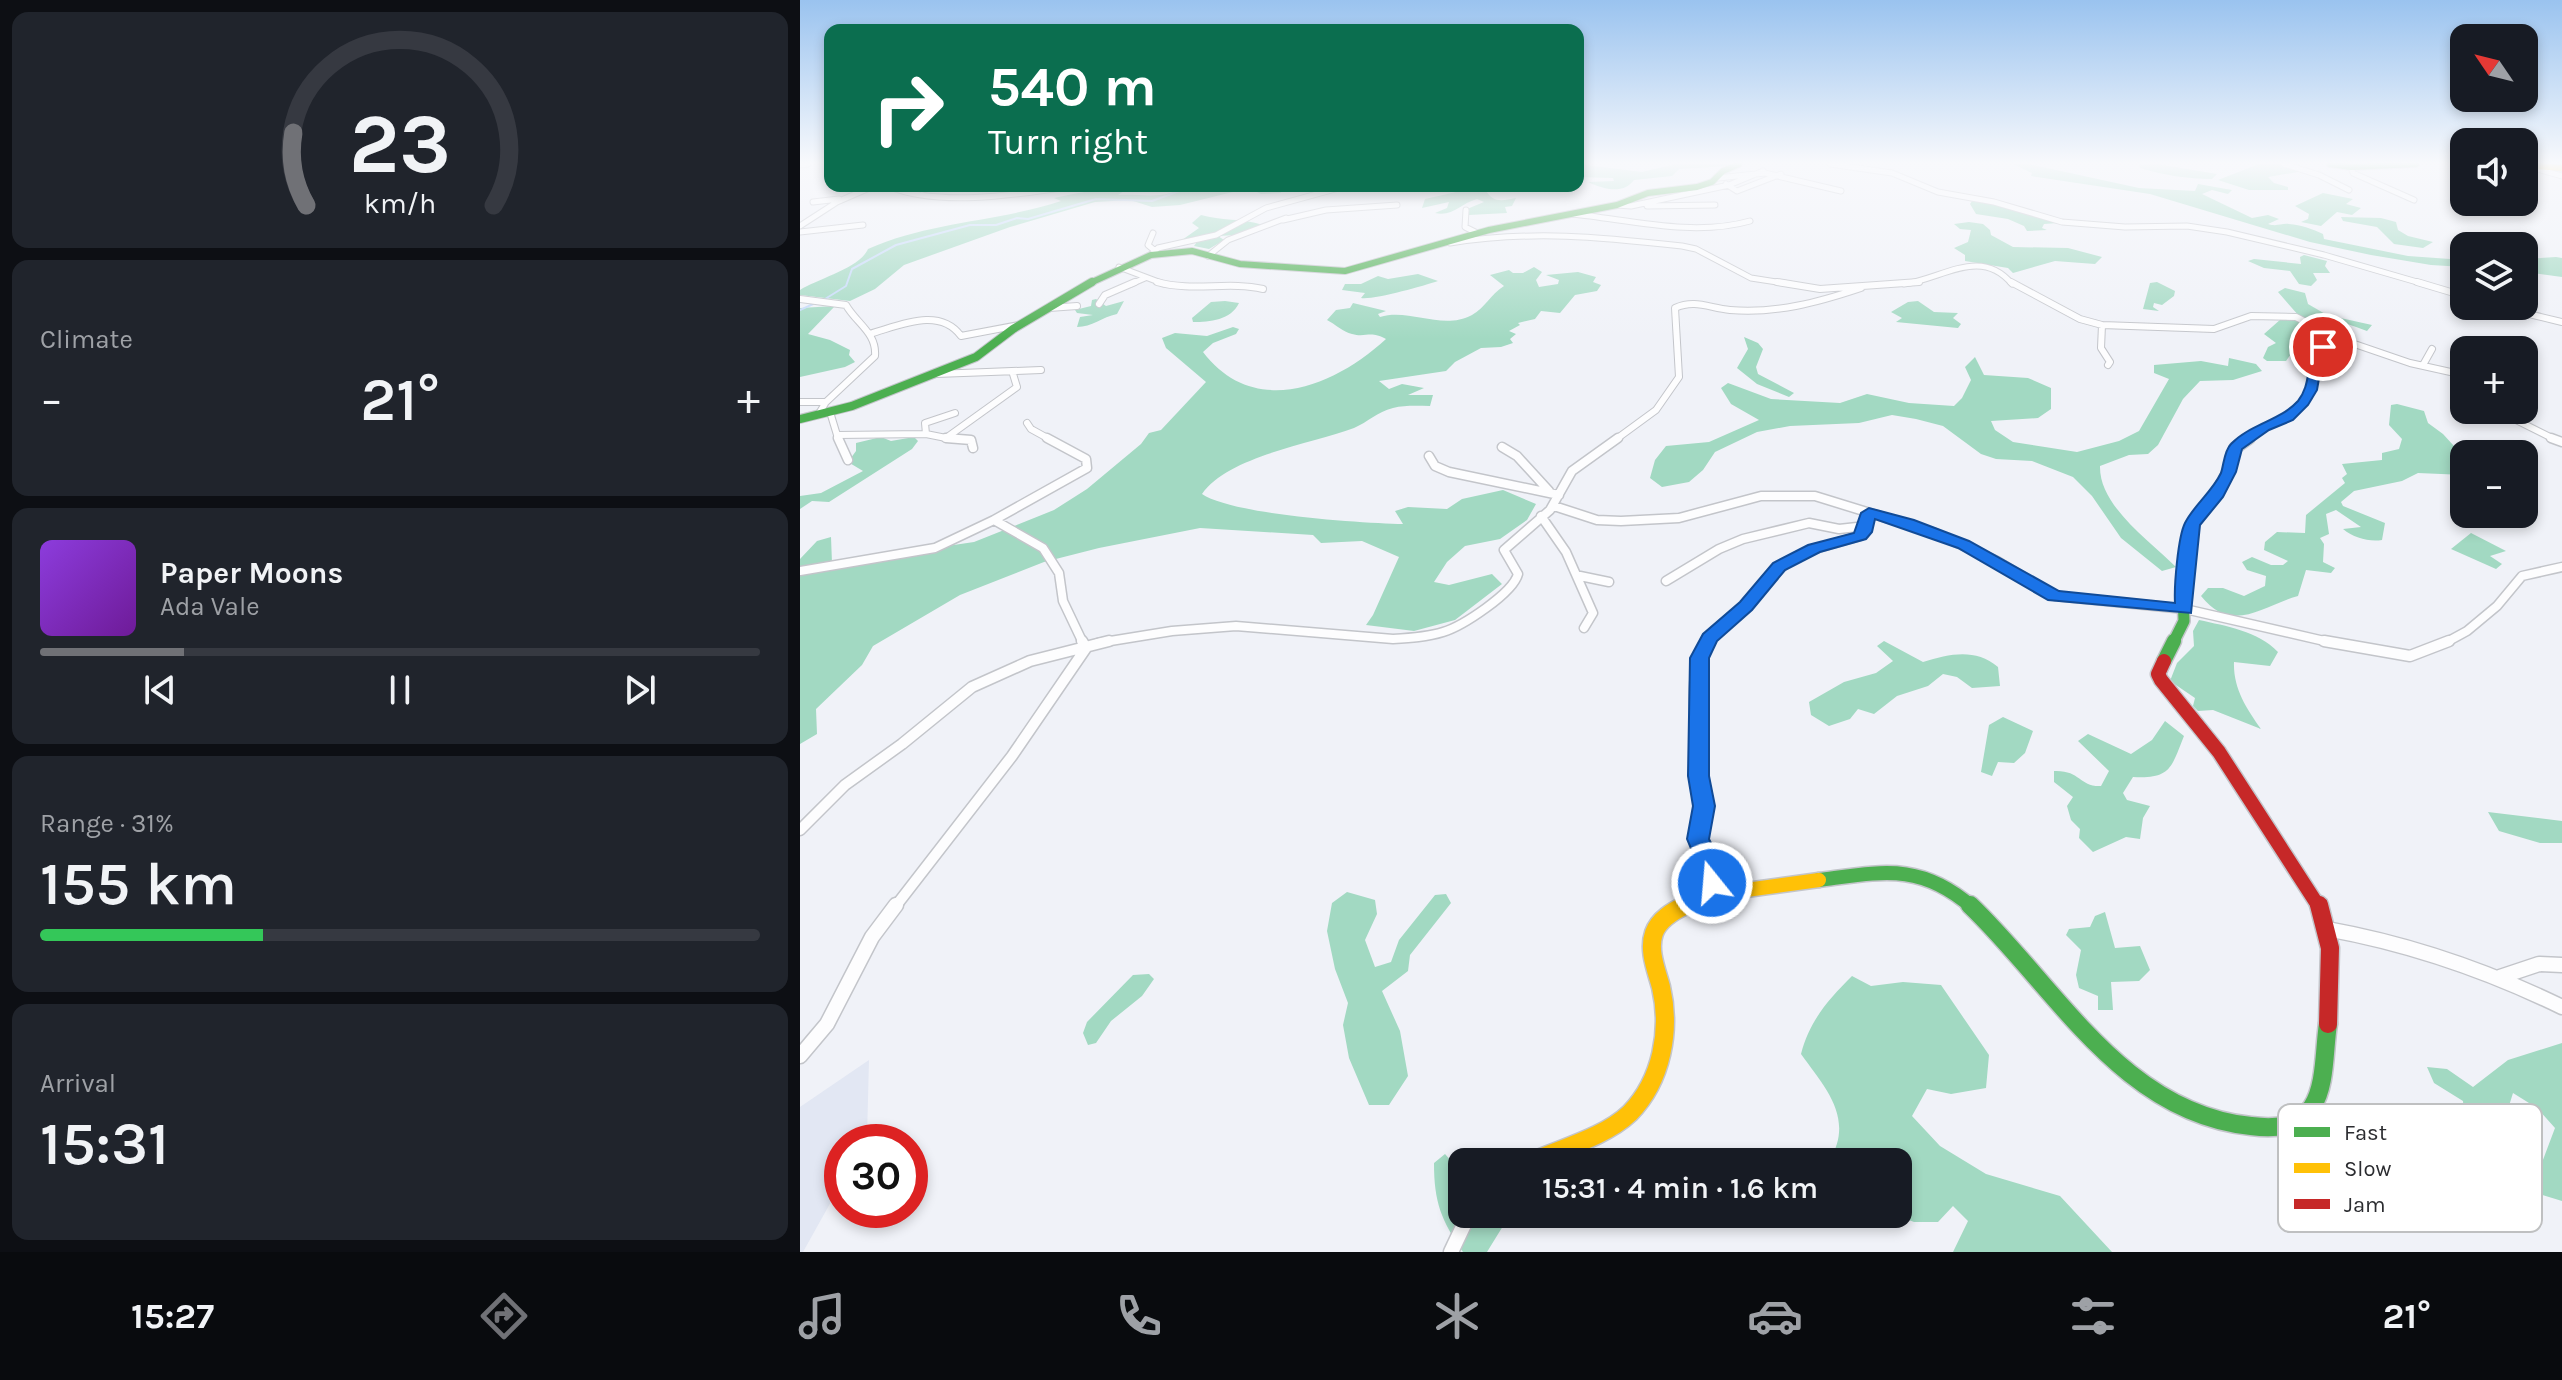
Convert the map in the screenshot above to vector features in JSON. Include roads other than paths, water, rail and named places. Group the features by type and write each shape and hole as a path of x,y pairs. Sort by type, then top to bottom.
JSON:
{"street":[{"path":"800,419 936,374 984,353 1019,325 1119,267 1152,253 1216,235 1239,222"},
{"path":"1208,256 1228,240 1276,222"},
{"path":"1465,222 1465,227 1477,233"},
{"path":"1152,253 1192,251 1240,264 1341,271 1527,222"},
{"path":"1666,222 1720,227 1737,227 1747,222"},
{"path":"2067,222 2125,227 2187,226 2227,232 2324,255 2450,292"},
{"path":"801,225 863,225"},
{"path":"1152,253 1148,245 1153,233"},
{"path":"1431,247 1489,237 1584,234 1635,243 1690,247 1746,276 1820,289 1910,284 1956,267 1982,265 1997,270 2013,285 2080,319 2102,325 2214,329 2251,316 2289,316 2337,338 2450,372"},
{"path":"1119,267 1145,278 1184,288 1235,285 1263,289"},
{"path":"1099,304 1105,295 1145,278"},
{"path":"800,830 841,787 889,755 963,693 1006,671 1154,633 1234,626 1290,627 1367,637 1440,634 1516,582 1518,574 1504,550 1554,506 1571,471 1649,418 1678,380 1678,328 1673,311 1678,305 1697,302 1740,310 1807,306 1861,288"},
{"path":"800,299 846,305 850,316 868,329 877,353 825,410"},
{"path":"1049,308 1077,306"},
{"path":"2538,316 2562,322"},
{"path":"869,334 936,318 957,328 961,336 1019,325"},
{"path":"2102,325 2101,348 2110,362 2108,365"},
{"path":"2316,1104 2328,1002 2327,929 2313,897 2229,767 2192,717 2159,680 2161,666 2184,621 2183,593 2192,524 2215,497 2228,472 2235,448 2264,427 2288,417 2304,402 2311,390 2317,355 2337,338"},
{"path":"2423,365 2432,349"},
{"path":"936,374 1013,374 1041,370"},
{"path":"946,438 1017,387 1013,374"},
{"path":"800,402 825,410 848,460"},
{"path":"926,434 925,423 955,413"},
{"path":"800,571 935,548 994,520 1087,468 1086,459 1031,429 1027,423"},
{"path":"2521,424 2562,442"},
{"path":"837,435 926,434 971,440 973,448"},
{"path":"1502,447 1517,456 1549,491"},
{"path":"1429,456 1435,466 1449,472 1559,495"},
{"path":"1554,506 1597,520 1688,516 1751,497 1798,495 1842,502 1963,545 2055,596 2185,609 2236,618 2348,646 2410,656 2433,649 2467,631 2497,606 2522,576 2562,567"},
{"path":"1699,899 1712,883 1712,870 1698,839 1704,806 1699,776 1701,754 1697,717 1699,658 1703,646 1746,606 1779,567 1814,548 1860,536 1869,513"},
{"path":"1541,516 1567,550 1580,576 1580,586 1593,613 1584,628"},
{"path":"994,520 1043,548 1059,573 1063,601 1086,648"},
{"path":"1666,581 1719,549 1743,539 1809,523 1835,529 1866,526"},
{"path":"1580,576 1609,582"},
{"path":"800,1056 827,1024 872,937 1012,756 1086,648"},
{"path":"1564,1148 1615,1126 1631,1112 1644,1094 1664,1051 1663,996 1651,943 1654,929 1666,916 1699,899 1906,871 1921,873 1944,885 1984,918 2080,1024 2132,1074 2161,1096 2214,1122 2244,1127 2278,1126"},
{"path":"2327,929 2388,939 2500,977 2562,1007"},
{"path":"2500,977 2539,964 2562,965"},
{"path":"1451,1252 1462,1228"}],"waterway":[{"path":"825,299 846,286 852,269 896,245 970,225 1004,222"},
{"path":"800,310 813,304"}]}
